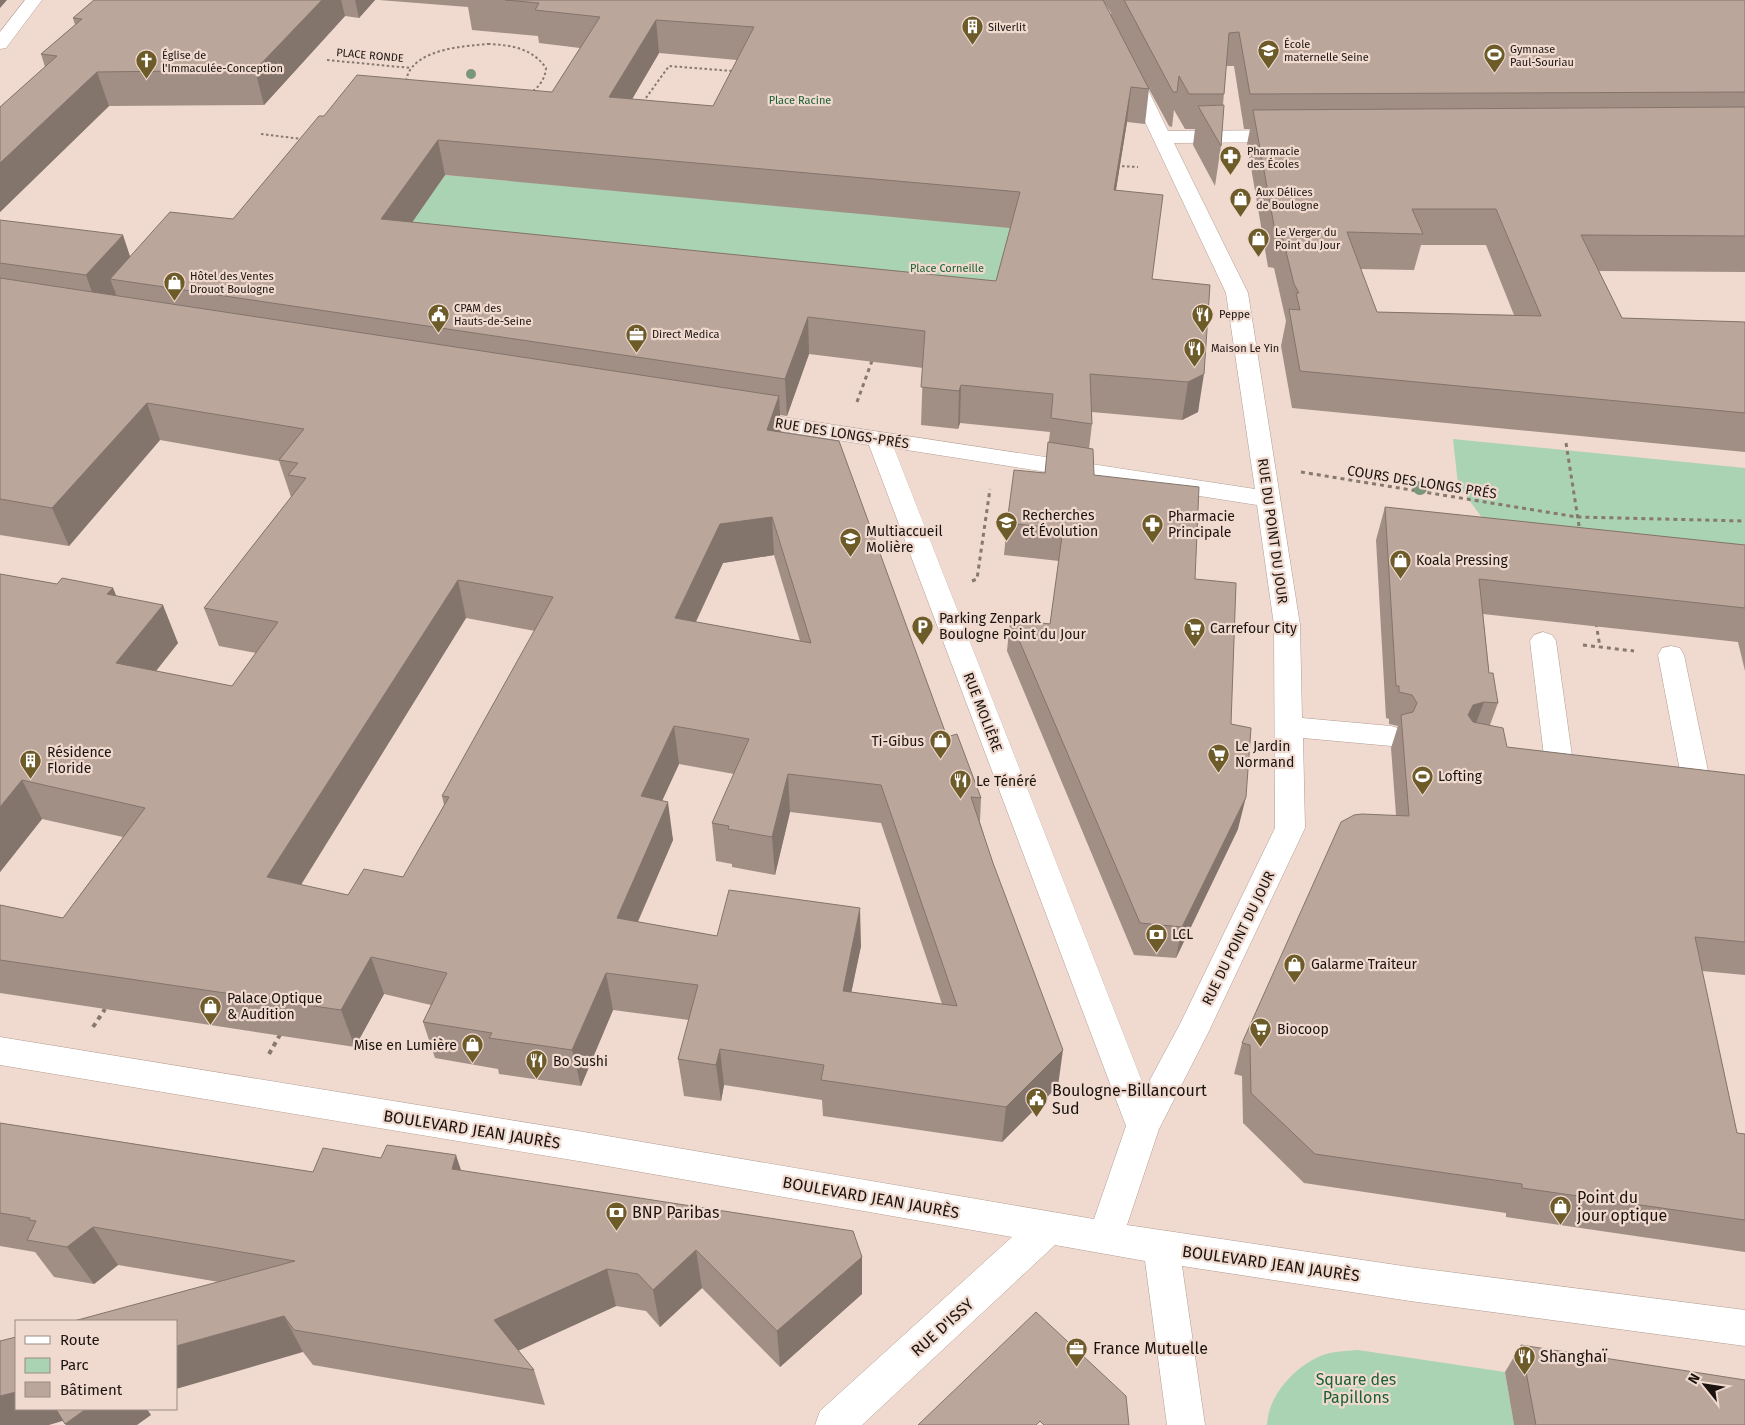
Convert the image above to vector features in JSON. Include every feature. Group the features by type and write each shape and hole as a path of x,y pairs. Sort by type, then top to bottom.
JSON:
{"street":[{"path":"0,44 34,0"},
{"name":"RUE DU POINT DU JOUR","path":"1105,1237 1143,1126 1192,1033 1290,828 1287,624 1237,292 1123,57"},
{"path":"1163,137 1301,136"},
{"name":"RUE DES LONGS-PRÉS","path":"724,415 1268,499"},
{"name":"RUE MOLIÈRE","path":"878,438 1143,1126"},
{"path":"1543,641 1558,756"},
{"path":"1665,768 1707,773 1672,655"},
{"path":"1288,727 1391,736"},
{"path":"1529,752 1588,759"},
{"name":"BOULEVARD JEAN JAURÈS","path":"0,1051 1161,1247 1420,1285 1745,1328"},
{"name":"RUE D'ISSY","path":"834,1425 1049,1227"},
{"path":"1161,1247 1186,1425"}],"path":[{"name":"PLACE RONDE","path":"327,60 412,68 424,58 443,50 465,45 488,44 510,45 528,50 540,58 546,68 544,79 535,89 519,98 491,106 453,108 432,104 416,98 407,88 406,78 412,68"},
{"path":"642,103 669,66 732,71 729,79"},
{"path":"260,134 303,139"},
{"path":"1111,165 1179,171"},
{"path":"845,433 876,350"},
{"path":"1566,443 1581,535"},
{"path":"937,594 977,579 995,456"},
{"name":"COURS DES LONGS PRÉS","path":"1263,466 1577,517 1745,521"},
{"path":"1595,619 1600,647"},
{"path":"1543,641 1672,655"},
{"path":"248,1092 286,1024"}],"green space":[{"name":"Place Corneille","path":"445,175 1017,228 994,318 389,256"},
{"path":"1453,439 1745,468 1745,561 1486,523 1458,485"},
{"name":"Square des Papillons","path":"1358,1350 1505,1372 1514,1425 1267,1425 1272,1403 1278,1392 1285,1382 1303,1366 1327,1354"}],"building":[{"path":"94,0 322,0 255,70 97,72 0,163 0,107 57,56 41,54 82,19 73,18"},
{"path":"505,0 1103,0 1149,89 1131,87 1114,190 1163,195 1152,279 1210,285 1204,374 1188,382 1090,374 1092,424 1051,418 1053,394 961,385 959,391 921,387 925,331 808,317 785,379 110,279 170,212 233,219 319,116 324,116 357,75 552,92 600,17 535,10 539,3","holes":["656,20 754,27 713,106 609,97","438,140 1020,192 996,281 381,219"]},
{"path":"1124,0 1745,0 1745,92 1250,94 1239,32 1229,33 1224,94 1189,94 1179,76 1177,92 1173,92"},
{"path":"1224,105 1221,146 1198,106"},
{"path":"1745,107 1745,236 1581,235 1622,318 1745,322 1745,413 1300,371 1289,309 1300,310 1296,293 1299,293 1294,284 1281,231 1275,231 1253,110","holes":["1412,209 1496,209 1541,316 1377,312 1347,232 1423,234"]},
{"path":"0,220 123,235 86,275 0,263"},
{"path":"0,278 779,396 767,430 839,441 947,737 957,734 981,798 971,797 993,863 1063,1050 1006,1107 821,1080 824,1065 720,1049 716,1065 678,1059 698,985 606,973 572,1050 489,1038 492,1033 423,1022 447,973 371,957 341,1010 0,960 0,905 63,918 145,808 22,780 0,807 0,574 57,584 62,578 113,588 107,594 163,605 116,663 232,686 278,622 204,608 306,478 288,475 298,463 279,460 304,429 147,403 52,508 0,499","holes":["772,517 811,643 675,618 720,524","458,580 553,597 442,796 449,797 403,877 364,869 348,895 267,877","674,726 749,739 712,823 729,826 728,829 772,837 788,774 881,785 957,1006 843,991 860,908 729,890 717,936 617,918 668,802 641,796"]},
{"path":"1048,442 1093,449 1094,475 1199,487 1195,579 1236,583 1231,724 1251,728 1246,797 1182,927 1140,923 1010,619 1050,624 1063,529 1007,523 1014,470 1045,473"},
{"path":"1385,507 1745,545 1745,608 1479,579 1489,673 1493,673 1498,703 1484,702 1473,705 1468,715 1473,722 1503,728 1507,747 1745,775 1745,942 1695,937 1737,1133 1745,1134 1745,1220 1522,1188 1522,1184 1315,1154 1251,1093 1250,1045 1242,1043 1341,822 1354,815 1362,814 1409,816 1401,715 1413,712 1417,703 1412,695 1399,692 1399,686 1396,686"},
{"path":"0,1123 313,1172 323,1148 381,1158 387,1145 456,1155 452,1169 853,1231 862,1257 777,1331 696,1250 653,1290 638,1274 607,1269 494,1320 534,1370 294,1330 284,1316 178,1345 178,1320 78,1320 295,1261 93,1227 67,1247 27,1240 36,1221 29,1220 30,1218 0,1213"},
{"path":"1036,1312 1126,1396 1129,1425 1044,1425 1040,1421 1036,1425 918,1425"},
{"path":"15,1337 15,1392 0,1396 0,1341"},
{"path":"1521,1345 1745,1380 1745,1425 1536,1425"},
{"path":"57,1410 85,1410 65,1424"}],"place":[{"name":"Silverlit","path":"972,46"},
{"name":"École maternelle Seine","path":"1268,69"},
{"name":"Gymnase Paul-Souriau","path":"1494,74"},
{"name":"Église de l'Immaculée-Conception","path":"146,80"},
{"name":"Pharmacie des Écoles","path":"1231,176"},
{"name":"Aux Délices de Boulogne","path":"1240,217"},
{"name":"Le Verger du Point du Jour","path":"1259,257"},
{"name":"Hôtel des Ventes Drouot Boulogne","path":"174,301"},
{"name":"CPAM des Hauts-de-Seine","path":"438,333"},
{"name":"Peppe","path":"1203,333"},
{"name":"Direct Medica","path":"636,353"},
{"name":"Maison Le Yin","path":"1195,367"},
{"name":"Recherches et Évolution","path":"1006,542"},
{"name":"Pharmacie Principale","path":"1152,543"},
{"name":"Multiaccueil Molière","path":"850,558"},
{"name":"Koala Pressing","path":"1400,579"},
{"name":"Parking Zenpark Boulogne Point du Jour","path":"923,645"},
{"name":"Carrefour City","path":"1194,647"},
{"name":"Ti-Gibus","path":"940,760"},
{"name":"Le Jardin Normand","path":"1219,773"},
{"name":"Résidence Floride","path":"31,779"},
{"name":"Lofting","path":"1422,795"},
{"name":"Le Ténéré","path":"960,800"},
{"name":"LCL","path":"1156,953"},
{"name":"Galarme Traiteur","path":"1295,983"},
{"name":"Palace Optique & Audition","path":"211,1025"},
{"name":"Biocoop","path":"1261,1048"},
{"name":"Mise en Lumière","path":"473,1064"},
{"name":"Bo Sushi","path":"537,1080"},
{"name":"Boulogne-Billancourt Sud","path":"1036,1118"},
{"name":"Point du jour optique","path":"1561,1225"},
{"name":"BNP Paribas","path":"616,1231"},
{"name":"France Mutuelle","path":"1077,1367"},
{"name":"Shanghaï","path":"1524,1375"}],"park label":[{"name":"Place Racine","path":"800,100"}]}
